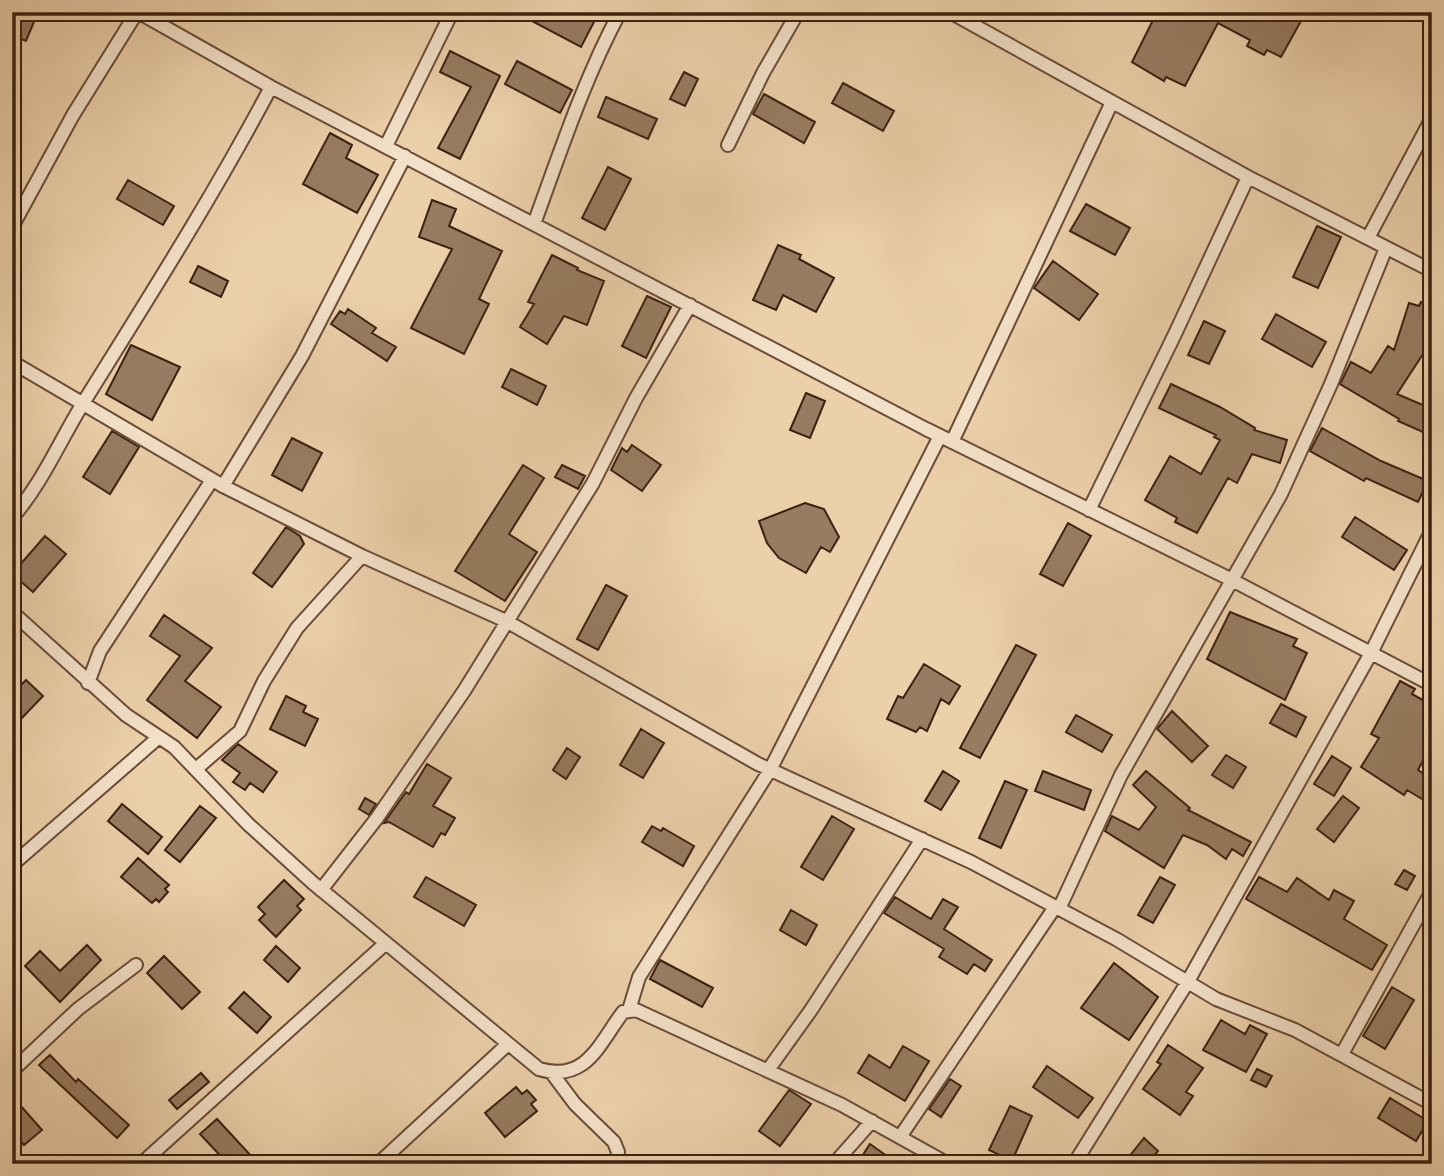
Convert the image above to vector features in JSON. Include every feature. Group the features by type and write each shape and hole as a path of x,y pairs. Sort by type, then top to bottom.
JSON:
{"street":[{"path":"12,227 73,115 138,12 271,87 946,439 1230,579 1432,685"},
{"path":"386,146 452,12"},
{"path":"534,224 585,90 620,12"},
{"path":"728,145 763,73 798,12"},
{"path":"950,12 1248,177 1432,271"},
{"path":"12,517 35,491 84,402 227,170 271,87"},
{"path":"12,612 88,683 174,747 248,824 321,890 539,1069 551,1072 584,1066 629,1010 639,977 770,770 946,439 1112,102"},
{"path":"1368,238 1432,118"},
{"path":"88,683 100,652 218,483 302,356 405,156"},
{"path":"1089,510 1248,177"},
{"path":"900,1136 1057,908 1121,775 1230,579 1281,494 1331,384 1386,248"},
{"path":"321,890 401,783 464,691 593,483 636,398 690,305"},
{"path":"12,362 218,483 362,556 506,621 770,770 922,839 1116,939 1187,983 1342,1054 1432,1104"},
{"path":"1074,1164 1187,983 1371,653 1432,530"},
{"path":"195,769 240,731 264,681 297,628 362,556"},
{"path":"15,857 159,737"},
{"path":"768,1070 811,1010 922,839"},
{"path":"1342,1054 1432,891"},
{"path":"141,1164 386,943"},
{"path":"12,1071 78,1009 136,965"},
{"path":"629,1010 649,1015 768,1070 872,1121 948,1164"},
{"path":"378,1164 508,1044"},
{"path":"551,1072 575,1104 614,1142 618,1152 615,1164"},
{"path":"834,1164 872,1121"}],"building":[{"path":"12,12 25,12 36,17 26,41 12,35"},
{"path":"515,12 575,12 594,22 581,47"},
{"path":"1157,12 1306,12 1281,57 1267,50 1264,55 1247,46 1250,40 1218,23 1185,86 1166,77 1164,81 1132,62"},
{"path":"450,51 500,76 460,159 438,148 471,87 440,72"},
{"path":"517,61 572,90 560,113 505,84"},
{"path":"684,72 698,79 685,106 670,99"},
{"path":"843,83 894,111 883,131 832,103"},
{"path":"764,94 815,122 804,143 753,114"},
{"path":"606,97 657,119 648,139 598,117"},
{"path":"330,133 352,145 346,158 378,175 357,213 303,184"},
{"path":"608,167 631,179 605,230 582,218"},
{"path":"128,180 174,206 163,225 117,199"},
{"path":"432,200 456,209 449,226 502,251 479,299 489,304 464,354 411,328 452,249 419,237"},
{"path":"1086,204 1130,228 1115,255 1070,231"},
{"path":"1317,226 1341,237 1318,288 1293,277"},
{"path":"778,245 801,255 799,259 834,278 816,312 783,295 776,310 753,300"},
{"path":"552,255 578,268 577,270 604,281 587,325 564,316 547,344 520,327 534,304 528,302"},
{"path":"1053,261 1098,294 1079,320 1034,288"},
{"path":"198,266 228,281 221,297 190,282"},
{"path":"647,296 671,307 646,358 622,346"},
{"path":"1421,302 1432,306 1432,358 1423,354 1397,394 1432,409 1432,436 1398,421 1399,419 1340,384 1351,362 1371,373 1388,346 1394,350 1409,303 1419,306"},
{"path":"348,309 376,328 372,333 396,347 387,361 331,324 340,311 345,314"},
{"path":"1276,314 1326,342 1312,367 1262,339"},
{"path":"1204,321 1225,331 1209,364 1188,355"},
{"path":"131,345 180,367 152,420 106,394"},
{"path":"511,369 546,386 537,405 502,387"},
{"path":"1171,384 1220,407 1255,428 1254,430 1287,440 1280,463 1252,454 1237,483 1228,478 1197,533 1175,522 1177,518 1145,500 1170,456 1201,474 1220,440 1214,437 1216,435 1159,408"},
{"path":"806,393 825,401 810,438 790,430"},
{"path":"1322,428 1381,461 1428,481 1418,502 1366,478 1364,481 1310,451"},
{"path":"112,431 139,447 110,494 83,477"},
{"path":"292,438 322,453 302,491 272,475"},
{"path":"632,445 661,465 642,491 611,470 622,448 627,452"},
{"path":"523,465 544,478 509,534 537,552 505,601 455,571"},
{"path":"562,465 585,476 578,489 555,477"},
{"path":"805,503 824,509 839,537 830,552 821,547 806,573 779,558 767,543 759,521"},
{"path":"1355,517 1407,550 1394,570 1342,537"},
{"path":"1068,523 1091,536 1063,586 1040,574"},
{"path":"286,527 300,536 304,544 272,587 253,573"},
{"path":"45,536 66,554 33,592 12,574"},
{"path":"606,585 627,596 598,650 577,639"},
{"path":"1230,612 1297,639 1293,646 1307,653 1285,700 1207,659"},
{"path":"164,615 212,648 185,681 221,707 197,738 147,700 180,656 150,636"},
{"path":"1016,645 1036,655 980,758 960,748"},
{"path":"924,664 960,686 949,704 941,699 927,731 920,727 916,732 887,719 898,696 903,698"},
{"path":"26,680 43,696 19,721 12,714 12,694"},
{"path":"1400,681 1415,689 1412,694 1432,705 1432,744 1418,770 1432,779 1432,805 1407,790 1404,795 1361,767 1379,738 1371,734"},
{"path":"286,696 306,706 303,712 318,719 305,746 270,729"},
{"path":"1281,704 1306,717 1296,737 1270,723"},
{"path":"1172,711 1208,746 1192,762 1157,729"},
{"path":"1076,715 1112,735 1102,752 1066,732"},
{"path":"641,729 664,743 643,778 620,765"},
{"path":"238,744 277,772 263,792 250,783 245,790 233,782 240,773 222,760"},
{"path":"567,748 580,757 566,779 553,770"},
{"path":"1226,755 1246,767 1233,788 1212,775"},
{"path":"1332,756 1351,768 1334,796 1314,784"},
{"path":"427,764 451,778 433,806 455,818 445,835 441,833 433,847 389,822 384,823 406,792 409,794"},
{"path":"943,771 959,781 941,810 925,801"},
{"path":"1043,771 1091,790 1084,810 1035,791"},
{"path":"1146,771 1190,808 1188,810 1251,842 1243,856 1232,849 1226,859 1207,845 1183,835 1164,868 1105,831 1112,816 1139,830 1156,807 1133,785"},
{"path":"1005,781 1027,790 1001,848 979,838"},
{"path":"1343,796 1359,808 1334,842 1317,829"},
{"path":"365,798 376,804 369,815 359,809"},
{"path":"122,804 162,837 148,854 108,821"},
{"path":"200,806 216,818 180,862 165,850"},
{"path":"832,816 854,829 823,880 801,867"},
{"path":"652,826 661,831 663,828 694,846 683,866 642,842"},
{"path":"138,858 169,885 165,889 168,892 159,902 156,899 152,903 121,877"},
{"path":"1404,870 1415,876 1407,890 1395,884"},
{"path":"426,877 476,905 464,926 414,897"},
{"path":"1160,877 1175,885 1153,923 1138,915"},
{"path":"1259,877 1287,892 1297,878 1329,900 1334,890 1354,901 1344,919 1387,945 1372,970 1246,899"},
{"path":"284,880 304,899 297,906 301,910 276,937 259,920 265,914 258,907"},
{"path":"895,897 931,919 943,899 958,907 944,929 992,960 985,971 974,964 967,974 939,957 944,949 884,913"},
{"path":"791,910 817,925 806,945 780,930"},
{"path":"87,945 101,960 60,1002 25,966 40,951 60,971"},
{"path":"276,946 300,968 288,982 264,960"},
{"path":"164,956 200,992 182,1009 147,973"},
{"path":"660,960 713,988 702,1007 650,979"},
{"path":"1114,963 1158,997 1129,1040 1081,1008"},
{"path":"1392,987 1414,1000 1385,1049 1363,1036"},
{"path":"244,992 271,1017 257,1033 229,1008"},
{"path":"1221,1020 1245,1034 1250,1025 1267,1034 1246,1072 1203,1050"},
{"path":"1168,1045 1203,1068 1186,1092 1193,1096 1180,1115 1143,1089 1161,1064 1157,1062"},
{"path":"903,1046 929,1061 905,1101 858,1073 869,1055 890,1068"},
{"path":"50,1055 76,1082 78,1079 129,1125 117,1138 39,1065"},
{"path":"1047,1066 1093,1098 1078,1118 1033,1087"},
{"path":"1257,1069 1272,1076 1266,1087 1251,1080"},
{"path":"201,1073 209,1082 177,1109 169,1100"},
{"path":"950,1079 961,1086 941,1117 929,1109"},
{"path":"516,1087 522,1094 527,1090 536,1100 531,1104 537,1111 505,1137 485,1113"},
{"path":"789,1090 811,1104 780,1146 759,1131"},
{"path":"12,1096 42,1130 24,1145 12,1132"},
{"path":"1390,1098 1428,1121 1416,1141 1378,1118"},
{"path":"1010,1106 1032,1116 1012,1161 989,1150"},
{"path":"217,1119 253,1158 247,1164 228,1164 200,1134"},
{"path":"1144,1138 1158,1151 1147,1164 1136,1164 1128,1158"},
{"path":"870,1144 898,1164 857,1164"}]}
